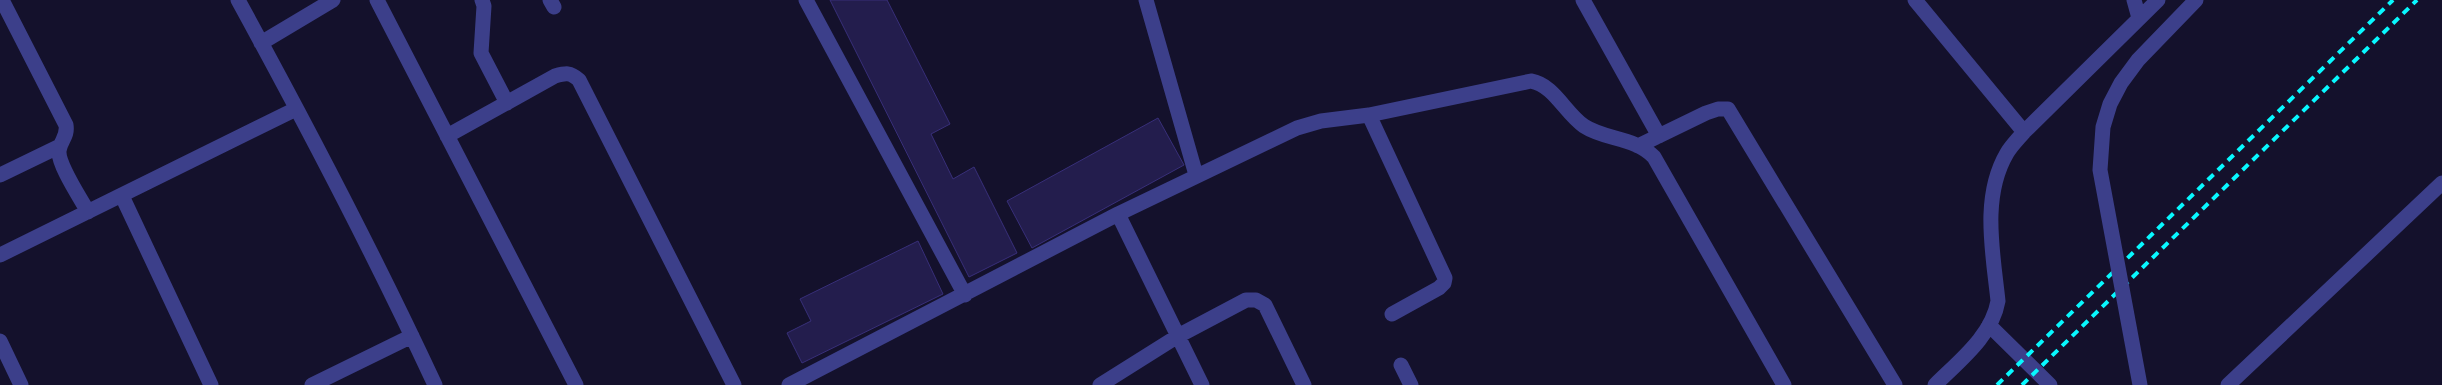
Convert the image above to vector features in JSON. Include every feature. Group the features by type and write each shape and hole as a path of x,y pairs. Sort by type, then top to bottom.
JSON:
{"street":[{"path":"2,0 66,125 67,132 60,146 60,159 88,212"},
{"path":"238,0 412,336 434,385"},
{"path":"261,43 333,0"},
{"path":"377,0 576,385"},
{"path":"482,0 484,6 481,54 507,103"},
{"path":"806,0 965,295"},
{"path":"1146,0 1196,175"},
{"path":"1583,0 1659,136"},
{"path":"1916,0 2024,132"},
{"path":"2134,0 2139,18"},
{"path":"1935,385 1978,342 1996,314 1998,301 1991,198 1996,176 2007,153 2024,132 2158,0"},
{"path":"2140,385 2100,170 2103,128 2110,104 2121,83 2138,60 2196,0"},
{"path":"447,136 560,74 572,74 579,80 734,385"},
{"path":"789,385 1118,214 1297,128 1321,121 1369,116 1532,81 1539,82 1548,88 1569,114 1594,132 1638,146 1654,156 1784,385"},
{"path":"0,255 296,109"},
{"path":"1638,146 1706,113 1718,109 1728,109 1896,385"},
{"path":"1369,116 1445,278 1444,283 1439,288 1392,314"},
{"path":"0,176 60,146"},
{"path":"2228,385 2442,183"},
{"path":"122,196 211,385"},
{"path":"1118,214 1202,385"},
{"path":"1100,385 1178,336 1246,300 1256,300 1265,305 1304,385"},
{"path":"1989,325 2050,385"},
{"path":"312,385 412,336"},
{"path":"0,341 21,385"},
{"path":"1402,365 1411,385"}],"building":[{"path":"830,0 887,0 950,124 931,134 953,179 974,167 1017,253 969,277"},
{"path":"1158,118 1184,165 1032,248 1007,201"},
{"path":"918,241 943,294 802,363 787,333 811,321 800,299"}],"railway":[{"path":"1997,385 2393,0"},
{"path":"2022,385 2417,0"}]}
